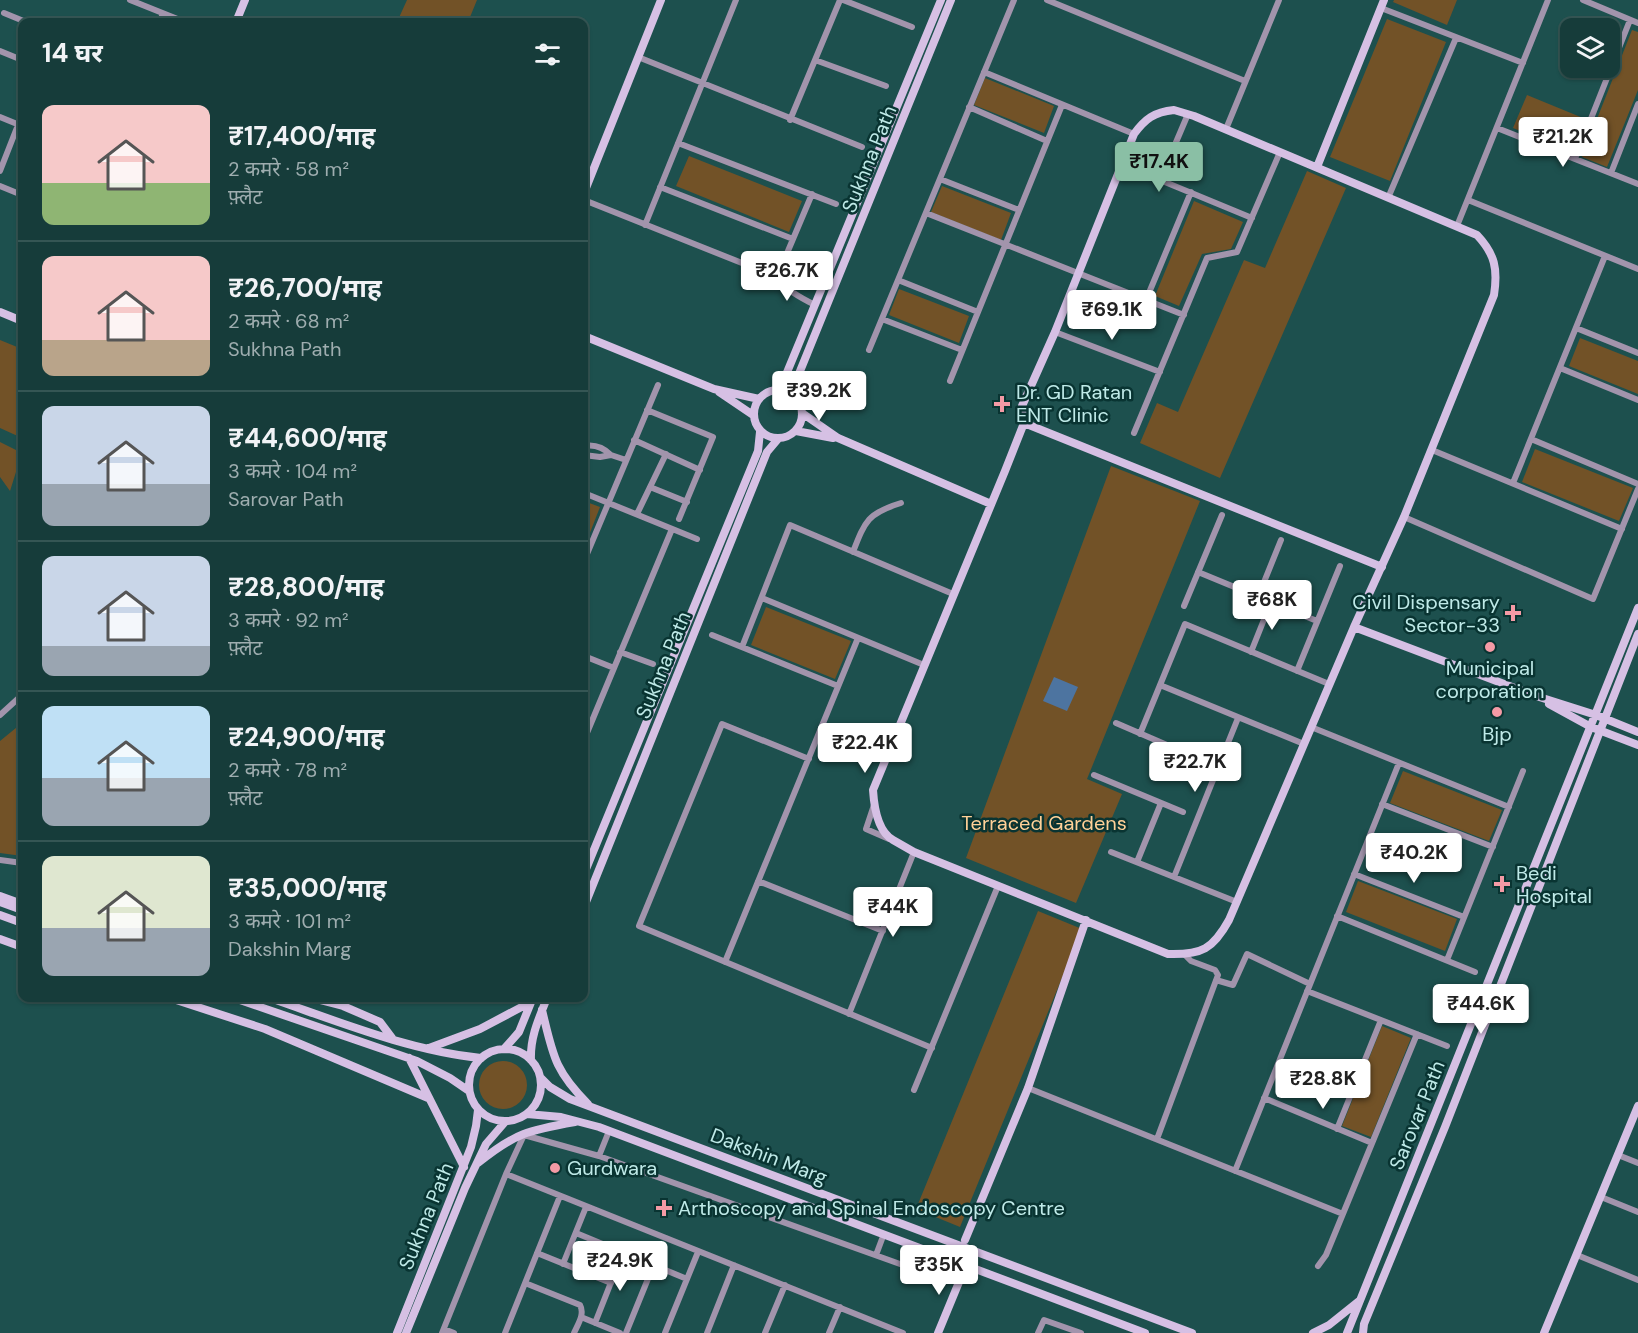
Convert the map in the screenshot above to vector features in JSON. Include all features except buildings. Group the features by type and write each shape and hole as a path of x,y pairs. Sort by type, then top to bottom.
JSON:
{"main road":[{"path":"238,18 245,0"},
{"path":"588,183 661,0"},
{"name":"Sukhna Path","path":"775,390 783,382 941,0"},
{"name":"Sukhna Path","path":"796,399 794,390 796,381 951,0"},
{"path":"1317,167 1382,4"},
{"path":"1174,110 1317,167 1477,235 1494,261 1497,275 1494,295 1404,517 1329,684 1237,902 1219,938 1206,949 1184,954 1168,954 914,852 891,839 877,817 873,790 1024,423 1022,406 1055,332 1134,134 1152,114 1174,110"},
{"path":"0,312 18,319"},
{"path":"588,338 714,389 759,399"},
{"path":"714,389 753,414"},
{"path":"775,390 786,392 796,399 802,413 801,422 795,431 778,439 760,432 753,414 759,399 775,390"},
{"path":"802,413 838,438 991,504"},
{"path":"1024,423 1382,567"},
{"path":"795,431 838,438"},
{"name":"Sukhna Path","path":"588,864 758,451 760,432"},
{"name":"Sukhna Path","path":"588,897 767,452 778,439"},
{"name":"Sarovar Path","path":"1364,1330 1596,729 1638,608"},
{"path":"1354,627 1638,732"},
{"name":"Sarovar Path","path":"1600,717 1638,634"},
{"path":"1533,695 1596,729 1638,745"},
{"name":"Sarovar Path","path":"1347,1333 1596,729"},
{"path":"0,896 18,903"},
{"path":"0,902 18,909"},
{"path":"0,915 18,922"},
{"path":"965,1240 1028,1088 1086,920"},
{"path":"0,939 18,946"},
{"path":"182,1002 265,1029 428,1098"},
{"path":"246,1002 409,1058 469,1090"},
{"path":"282,1002 451,1055 481,1058"},
{"path":"328,1002 380,1022 392,1038"},
{"path":"429,1048 480,1029 528,1002"},
{"path":"504,1049 519,1032 531,1002"},
{"path":"531,1060 534,1029 545,1002"},
{"path":"542,1010 557,1066 566,1082 592,1107"},
{"path":"504,1049 525,1055 531,1060 541,1078 540,1093 537,1103 527,1114 505,1122 487,1117 478,1110 469,1090 469,1078 481,1058 504,1049"},
{"path":"409,1058 464,1167"},
{"name":"Dakshin Marg","path":"541,1078 550,1088 592,1107 1191,1333"},
{"path":"1544,1333 1638,1106"},
{"name":"Sukhna Path","path":"397,1333 464,1167 476,1126 478,1110"},
{"name":"Dakshin Marg","path":"527,1114 561,1117 609,1131 1145,1333"},
{"name":"Sukhna Path","path":"406,1333 465,1188 486,1144 505,1122"},
{"path":"477,1164 503,1143 522,1133 579,1122"},
{"path":"938,1333 964,1270"},
{"path":"1313,1333 1329,1324 1360,1300"}],"street":[{"path":"130,0 174,18"},
{"path":"645,225 736,0"},
{"path":"790,120 842,0 912,27"},
{"path":"868,350 1014,0"},
{"path":"1047,0 1245,81"},
{"path":"1226,129 1279,0"},
{"path":"1457,226 1548,0"},
{"path":"1583,0 1638,23"},
{"path":"1382,4 1456,38 1523,63"},
{"path":"4,13 18,19"},
{"path":"161,18 163,14"},
{"path":"1575,159 1630,20"},
{"path":"1388,198 1456,38"},
{"path":"0,51 18,58"},
{"path":"638,57 862,147"},
{"path":"815,60 886,86"},
{"path":"984,72 1134,134"},
{"path":"1611,173 1638,104"},
{"path":"950,381 1062,105"},
{"path":"969,107 1047,141"},
{"path":"1188,114 1160,180 1252,218"},
{"path":"0,117 18,125"},
{"path":"1497,128 1638,184"},
{"path":"0,171 18,130"},
{"path":"678,143 836,204"},
{"path":"1134,433 1207,258 1237,252 1280,152"},
{"path":"940,178 1019,210"},
{"path":"0,186 18,193"},
{"path":"660,187 793,239"},
{"path":"1146,300 1191,192"},
{"path":"777,277 812,194"},
{"path":"1468,200 1638,269"},
{"path":"588,202 777,277 797,295 815,305"},
{"path":"926,213 1184,315"},
{"path":"1513,483 1605,256"},
{"path":"898,280 978,312"},
{"path":"882,319 962,350"},
{"path":"1576,328 1638,353"},
{"path":"1055,332 1160,372"},
{"path":"1560,368 1638,400"},
{"path":"588,551 658,385"},
{"path":"647,410 712,435 713,440 679,519"},
{"path":"1404,517 1593,599 1638,486 1531,439"},
{"path":"634,440 700,470"},
{"path":"588,446 605,449 610,455"},
{"path":"1432,450 1622,529"},
{"path":"637,514 666,454"},
{"path":"588,456 610,455 626,460"},
{"path":"650,487 687,502"},
{"path":"588,495 697,539"},
{"path":"853,552 866,521 881,509 901,503"},
{"path":"1184,606 1222,515"},
{"path":"742,647 790,525 953,594"},
{"path":"588,730 672,529"},
{"path":"1258,597 1281,540"},
{"path":"1297,671 1340,566"},
{"path":"1198,572 1317,621"},
{"path":"762,598 924,664"},
{"path":"1251,652 1271,602"},
{"path":"1140,734 1185,624 1329,684"},
{"path":"712,635 838,686"},
{"path":"725,962 858,638"},
{"path":"620,652 653,664"},
{"path":"588,658 614,668"},
{"path":"1160,685 1304,744"},
{"path":"0,715 18,699"},
{"path":"1174,877 1238,718"},
{"path":"1116,723 1218,767"},
{"path":"809,759 722,724 639,926 932,1048"},
{"path":"1311,727 1509,807"},
{"path":"1235,1171 1399,763"},
{"path":"1447,960 1523,771"},
{"path":"1094,775 1183,812"},
{"path":"1137,862 1161,803"},
{"path":"1382,804 1493,847"},
{"path":"874,805 866,830 891,839"},
{"path":"849,1014 914,852"},
{"path":"1110,852 1237,902"},
{"path":"0,860 18,862"},
{"path":"1354,874 1464,917"},
{"path":"758,881 883,931"},
{"path":"914,1090 998,886"},
{"path":"1337,916 1474,972"},
{"path":"1157,1139 1218,975 1215,970 1191,962 1184,954"},
{"path":"1216,980 1233,985 1247,954 1309,987 1381,1020 1447,1046"},
{"path":"1337,1129 1381,1020"},
{"path":"1318,1266 1326,1255 1417,1034"},
{"path":"1028,1088 1343,1214"},
{"path":"1264,1098 1372,1143"},
{"path":"599,1156 609,1131"},
{"path":"454,1333 443,1331 506,1174 525,1135 599,1156 900,1264"},
{"path":"1618,1155 1638,1163"},
{"path":"506,1174 903,1333"},
{"path":"505,1333 560,1196"},
{"path":"1600,1197 1638,1212"},
{"path":"563,1264 586,1207"},
{"path":"576,1233 687,1279"},
{"path":"876,1255 882,1239"},
{"path":"595,1323 623,1252"},
{"path":"665,1333 698,1252"},
{"path":"537,1253 611,1282"},
{"path":"1576,1255 1638,1280"},
{"path":"626,1333 654,1264"},
{"path":"707,1333 734,1265"},
{"path":"525,1283 580,1305 581,1317 574,1333"},
{"path":"765,1333 784,1285"},
{"path":"829,1333 840,1307"},
{"path":"581,1317 620,1333"},
{"path":"1038,1333 1044,1320 1081,1333"}],"green space":[{"path":"407,0 477,0 470,18 399,18"},
{"path":"1394,0 1457,0 1447,25 1393,2"},
{"path":"1387,19 1446,42 1390,181 1330,157"},
{"path":"1632,30 1638,32 1638,90 1607,167 1582,157 1613,78 1620,78 1620,60"},
{"path":"985,78 1054,106 1044,133 974,105"},
{"path":"1527,95 1583,118 1570,151 1513,128"},
{"path":"689,156 802,201 789,232 676,186"},
{"path":"1307,171 1346,188 1220,478 1140,443 1157,403 1178,412 1244,260 1265,268"},
{"path":"942,186 1011,213 1001,240 931,212"},
{"path":"1194,201 1243,222 1231,249 1202,254 1179,306 1155,296"},
{"path":"899,289 969,316 959,343 889,315"},
{"path":"1580,338 1638,361 1638,394 1569,366"},
{"path":"0,340 18,347 18,436 0,428"},
{"path":"0,442 18,451 18,466 10,491 0,477"},
{"path":"1535,449 1633,488 1619,521 1522,482"},
{"name":"Terraced Gardens","path":"1111,466 1200,501 1087,779 1122,794 1076,903 966,858"},
{"path":"588,502 600,507 588,538"},
{"path":"766,607 851,641 835,679 751,645"},
{"path":"18,726 18,855 0,853 0,741"},
{"path":"1403,771 1502,810 1489,841 1390,803"},
{"path":"1358,881 1457,919 1445,951 1346,912"},
{"path":"1038,911 1082,929 960,1227 916,1209"},
{"path":"1382,1026 1411,1038 1371,1137 1342,1126"},
{"path":"498,1061 508,1061 520,1068 527,1080 527,1090 520,1102 508,1109 498,1109 483,1098 479,1090 479,1080 490,1065"}],"water":[{"path":"1054,677 1078,687 1067,711 1043,701"}],"place":[{"name":"Dr. GD Ratan ENT Clinic","path":"1002,404"},
{"name":"Civil Dispensary Sector-33","path":"1513,613"},
{"name":"Municipal corporation","path":"1490,647"},
{"name":"Bjp","path":"1497,712"},
{"name":"Bedi Hospital","path":"1502,884"},
{"name":"Gurdwara","path":"555,1168"},
{"name":"Arthoscopy and Spinal Endoscopy Centre","path":"664,1208"}]}
